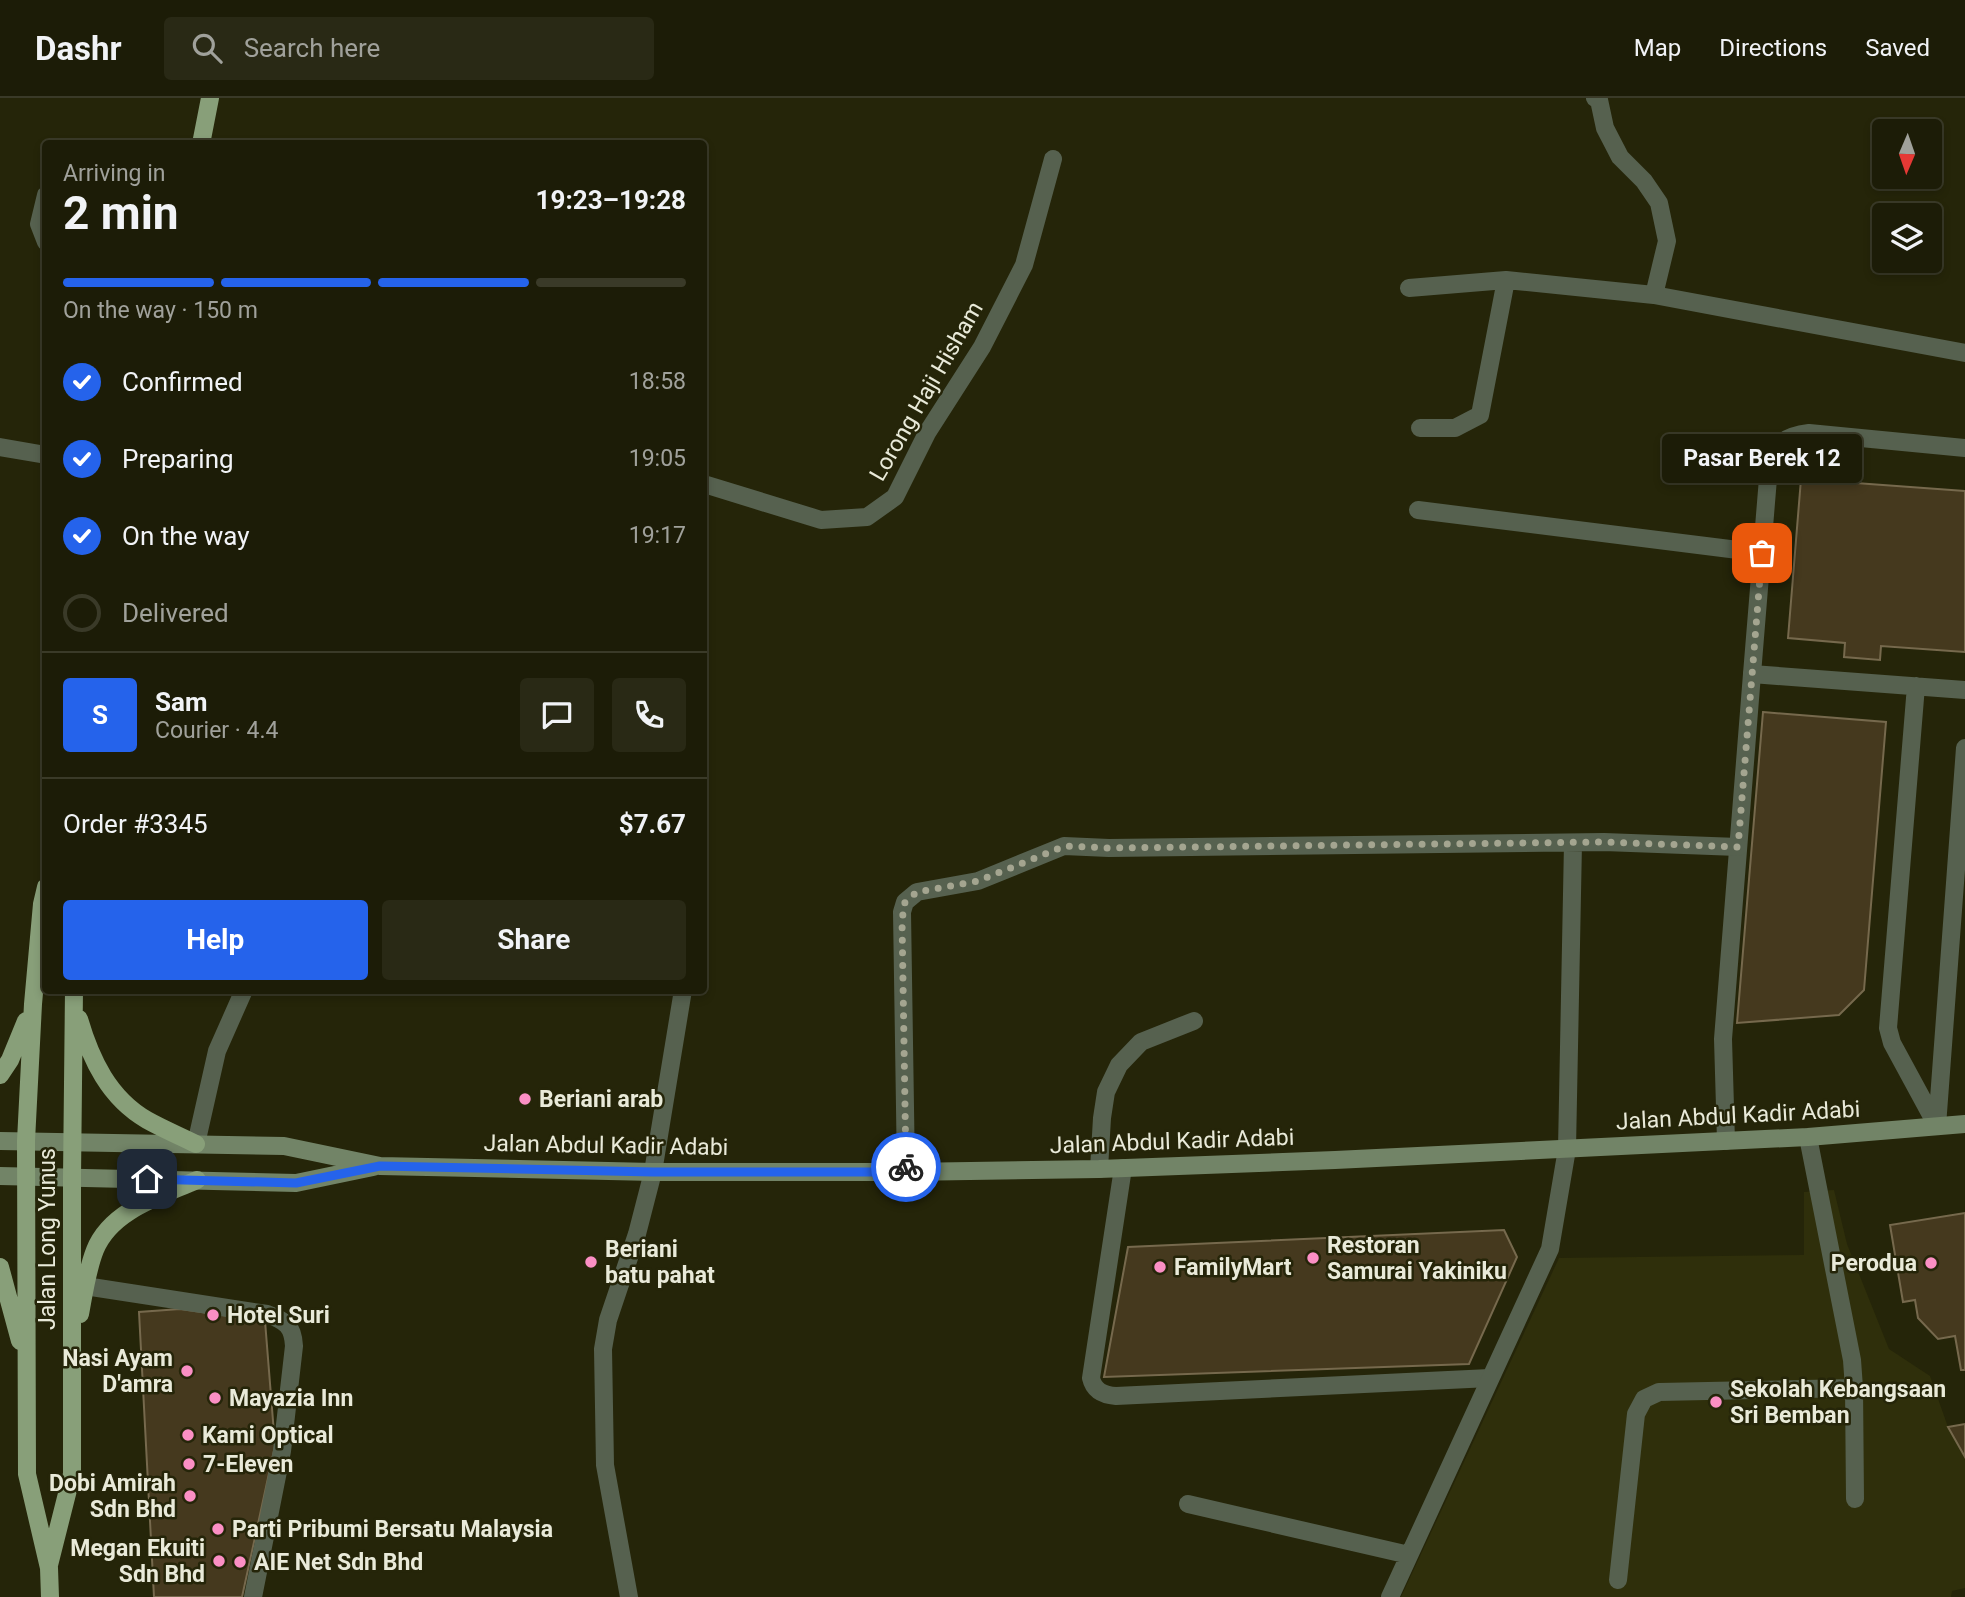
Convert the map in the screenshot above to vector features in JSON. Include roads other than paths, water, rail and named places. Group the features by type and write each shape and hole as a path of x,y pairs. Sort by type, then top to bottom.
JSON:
{"main road":[{"path":"202,140 210,98"},
{"name":"Jalan Long Yunus","path":"42,904 33,1004 26,1141 27,1474 49,1568 50,1597"},
{"path":"74,997 85,1041 99,1073 119,1099 146,1119 196,1144"},
{"name":"Jalan Long Yunus","path":"49,1568 72,1474 74,997"},
{"path":"0,1074 10,1060 33,1004"},
{"name":"Jalan Abdul Kadir Adabi","path":"0,1140 284,1146 380,1166 653,1172 906,1172 1099,1169 1348,1160 1808,1137 1965,1124"},
{"name":"Jalan Abdul Kadir Adabi","path":"0,1176 296,1183 380,1166"},
{"path":"72,1366 85,1286 96,1248 113,1224 135,1207 197,1180"},
{"path":"0,1267 26,1365"}],"street":[{"path":"1595,98 1599,100 1605,128 1619,157 1644,181 1659,203 1667,241 1654,295"},
{"name":"Lorong Haji Hisham","path":"707,485 821,520 867,517 895,497 927,433 982,347 1024,265 1053,159"},
{"path":"42,212 39,224 42,232"},
{"path":"1420,428 1454,429 1480,415 1506,279"},
{"path":"1409,288 1506,279 1654,295 1965,354"},
{"path":"1726,1141 1723,1039 1769,466 1773,453 1782,441 1809,433 1965,448"},
{"path":"0,447 42,454"},
{"path":"1418,510 1762,553"},
{"path":"1752,674 1965,690"},
{"path":"1916,686 1888,1028 1892,1043 1937,1126"},
{"path":"1937,1126 1965,748"},
{"path":"906,1172 902,920 905,902 917,892 978,881 1065,846 1109,848 1604,842 1738,847"},
{"path":"1390,1597 1548,1254 1567,1149 1573,843"},
{"path":"196,1144 217,1051 242,994"},
{"path":"629,1597 605,1465 603,1349 608,1320 637,1234 653,1172 682,994"},
{"path":"1099,1169 1106,1092 1119,1065 1141,1042 1194,1021"},
{"path":"1808,1137 1852,1360 1854,1499"},
{"path":"1124,1168 1091,1378 1093,1387 1099,1392 1116,1396 1490,1378"},
{"path":"85,1286 267,1314 289,1325 294,1334 282,1451 253,1597"},
{"path":"1618,1580 1636,1414 1644,1399 1659,1392 1854,1388"},
{"path":"1188,1504 1409,1555"}],"place":[{"name":"Pasar Berek 12","path":"1762,553"},
{"name":"Beriani arab","path":"525,1099"},
{"name":"Restoran Samurai Yakiniku","path":"1313,1258"},
{"name":"Beriani batu pahat","path":"591,1262"},
{"name":"Perodua","path":"1931,1263"},
{"name":"FamilyMart","path":"1160,1267"},
{"name":"Hotel Suri","path":"213,1315"},
{"name":"Nasi Ayam D'amra","path":"187,1371"},
{"name":"Mayazia Inn","path":"215,1398"},
{"name":"Sekolah Kebangsaan Sri Bemban","path":"1716,1402"},
{"name":"Kami Optical","path":"188,1435"},
{"name":"7-Eleven","path":"189,1464"},
{"name":"Dobi Amirah Sdn Bhd","path":"190,1496"},
{"name":"Parti Pribumi Bersatu Malaysia","path":"218,1529"},
{"name":"Megan Ekuiti Sdn Bhd","path":"219,1561"},
{"name":"AIE Net Sdn Bhd","path":"240,1562"}]}
